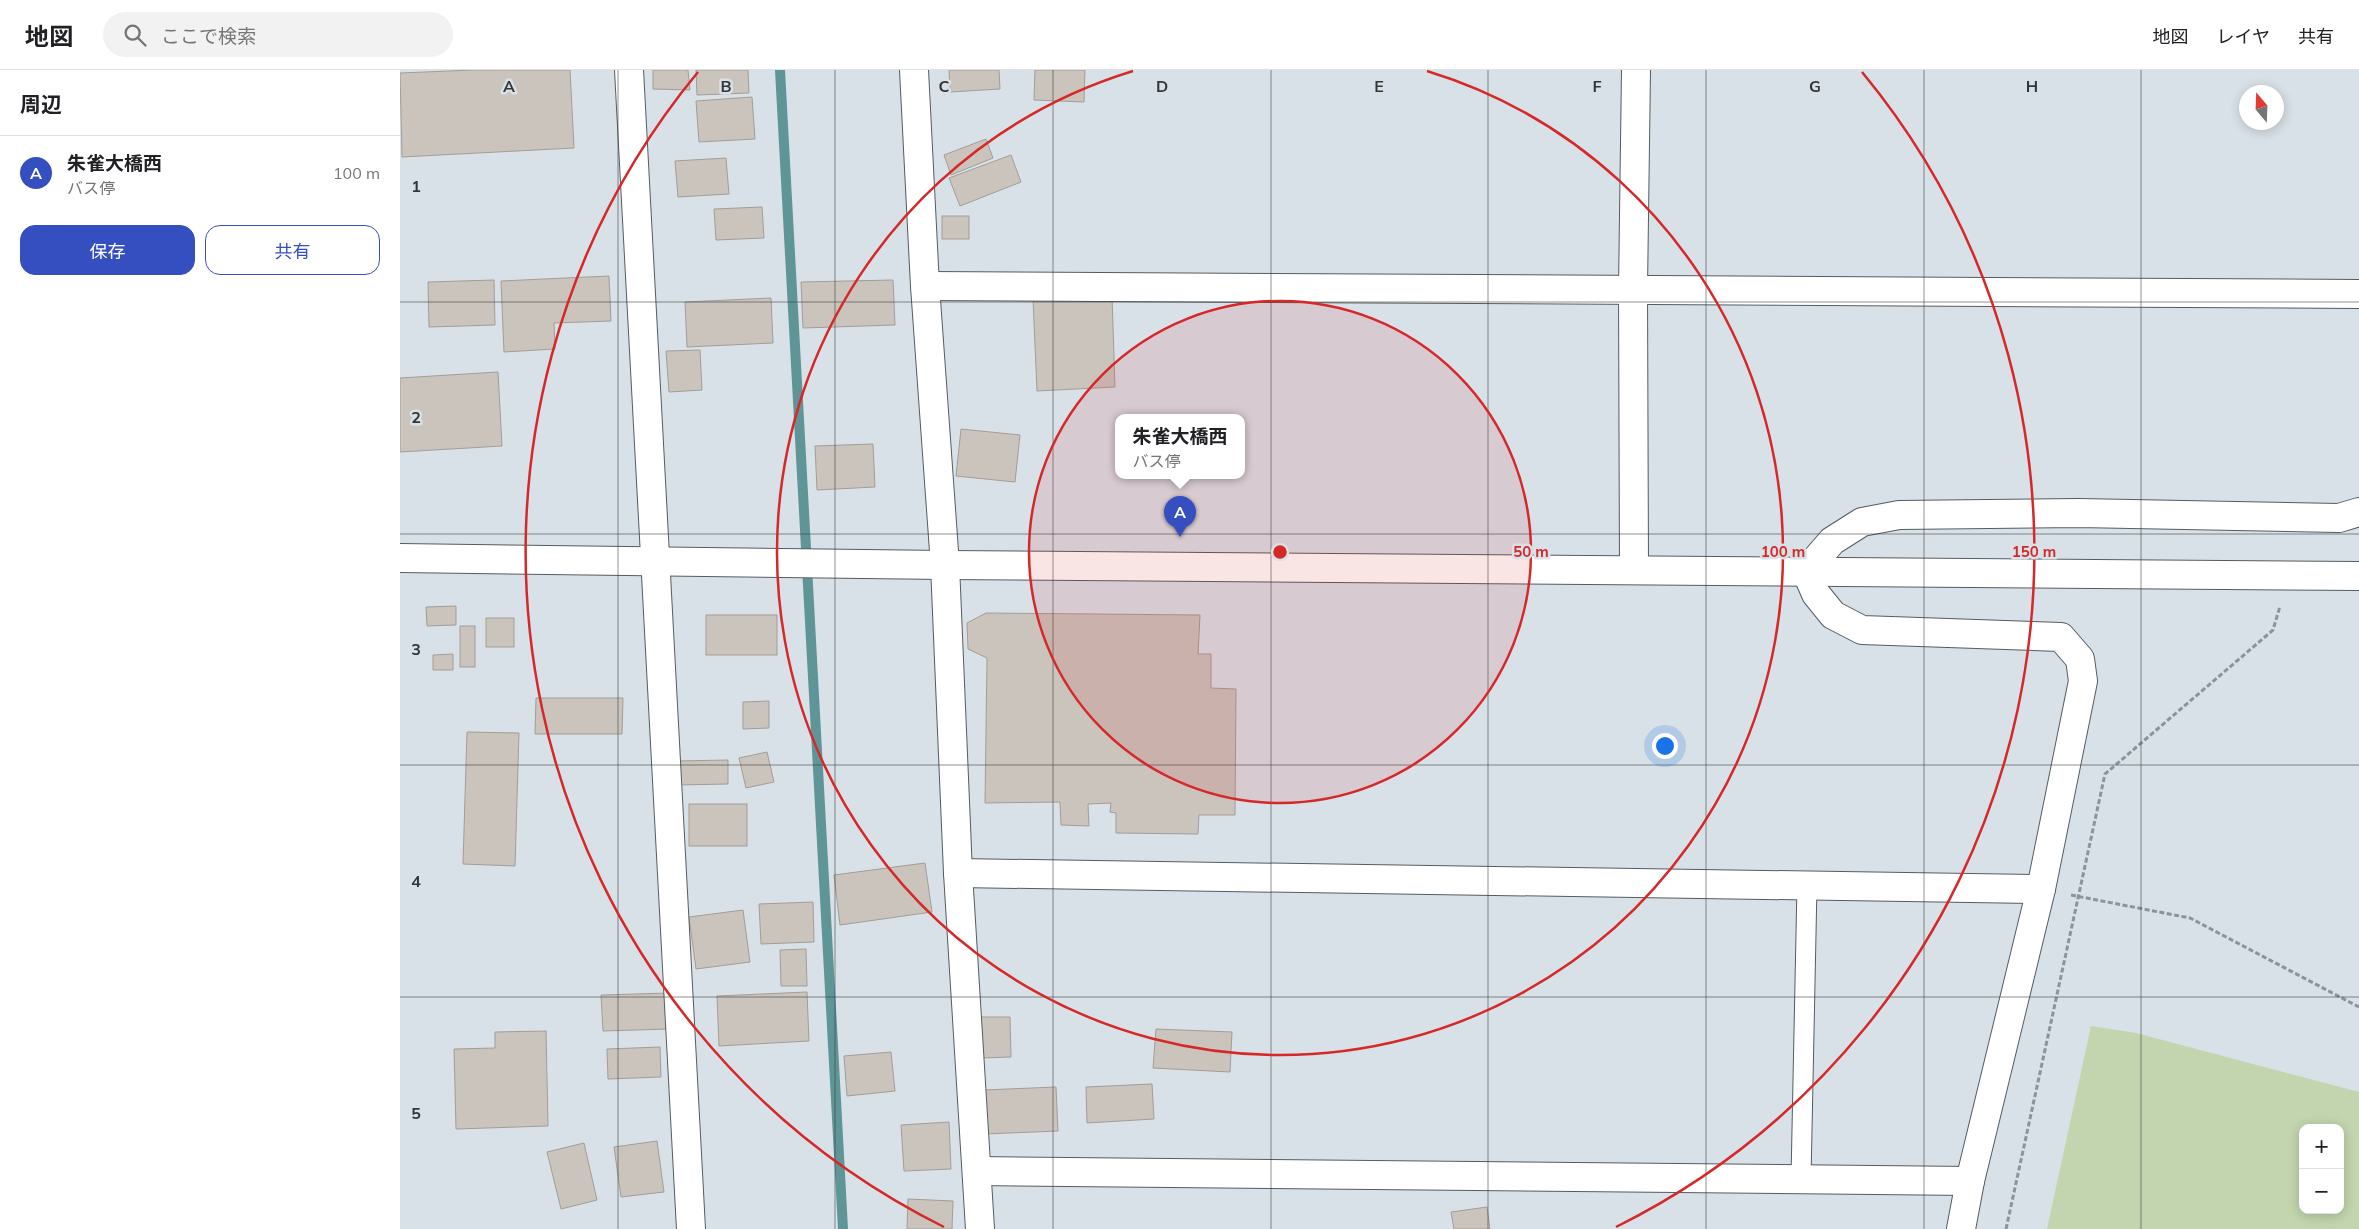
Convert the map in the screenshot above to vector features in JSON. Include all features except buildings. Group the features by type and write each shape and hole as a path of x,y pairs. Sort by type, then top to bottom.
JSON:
{"street":[{"path":"629,70 691,1229"},
{"path":"914,70 925,286 945,565 958,873 980,1229"},
{"path":"1634,570 1633,290 1636,70"},
{"path":"925,286 2359,294"},
{"path":"1806,571 1832,541 1862,522 1899,515 2079,513 2339,518 2359,512"},
{"path":"400,558 945,565 2359,576"},
{"path":"1806,571 1816,594 1833,615 1862,630 2061,637 2080,659 2083,681 2041,889 1970,1181 1961,1229"},
{"path":"958,873 2041,889"},
{"path":"977,1172 1970,1181"}],"lane":[{"path":"1801,1179 1807,885"}],"path":[{"path":"2006,1229 2104,774 2273,630 2282,601"},
{"path":"2041,889 2190,918 2359,1007"}],"green space":[{"path":"2091,1026 2136,1033 2359,1092 2359,1229 2047,1229"}],"waterway":[{"path":"780,70 843,1229"}],"place":[{"name":"朱雀大橋西","path":"1180,537"}]}
